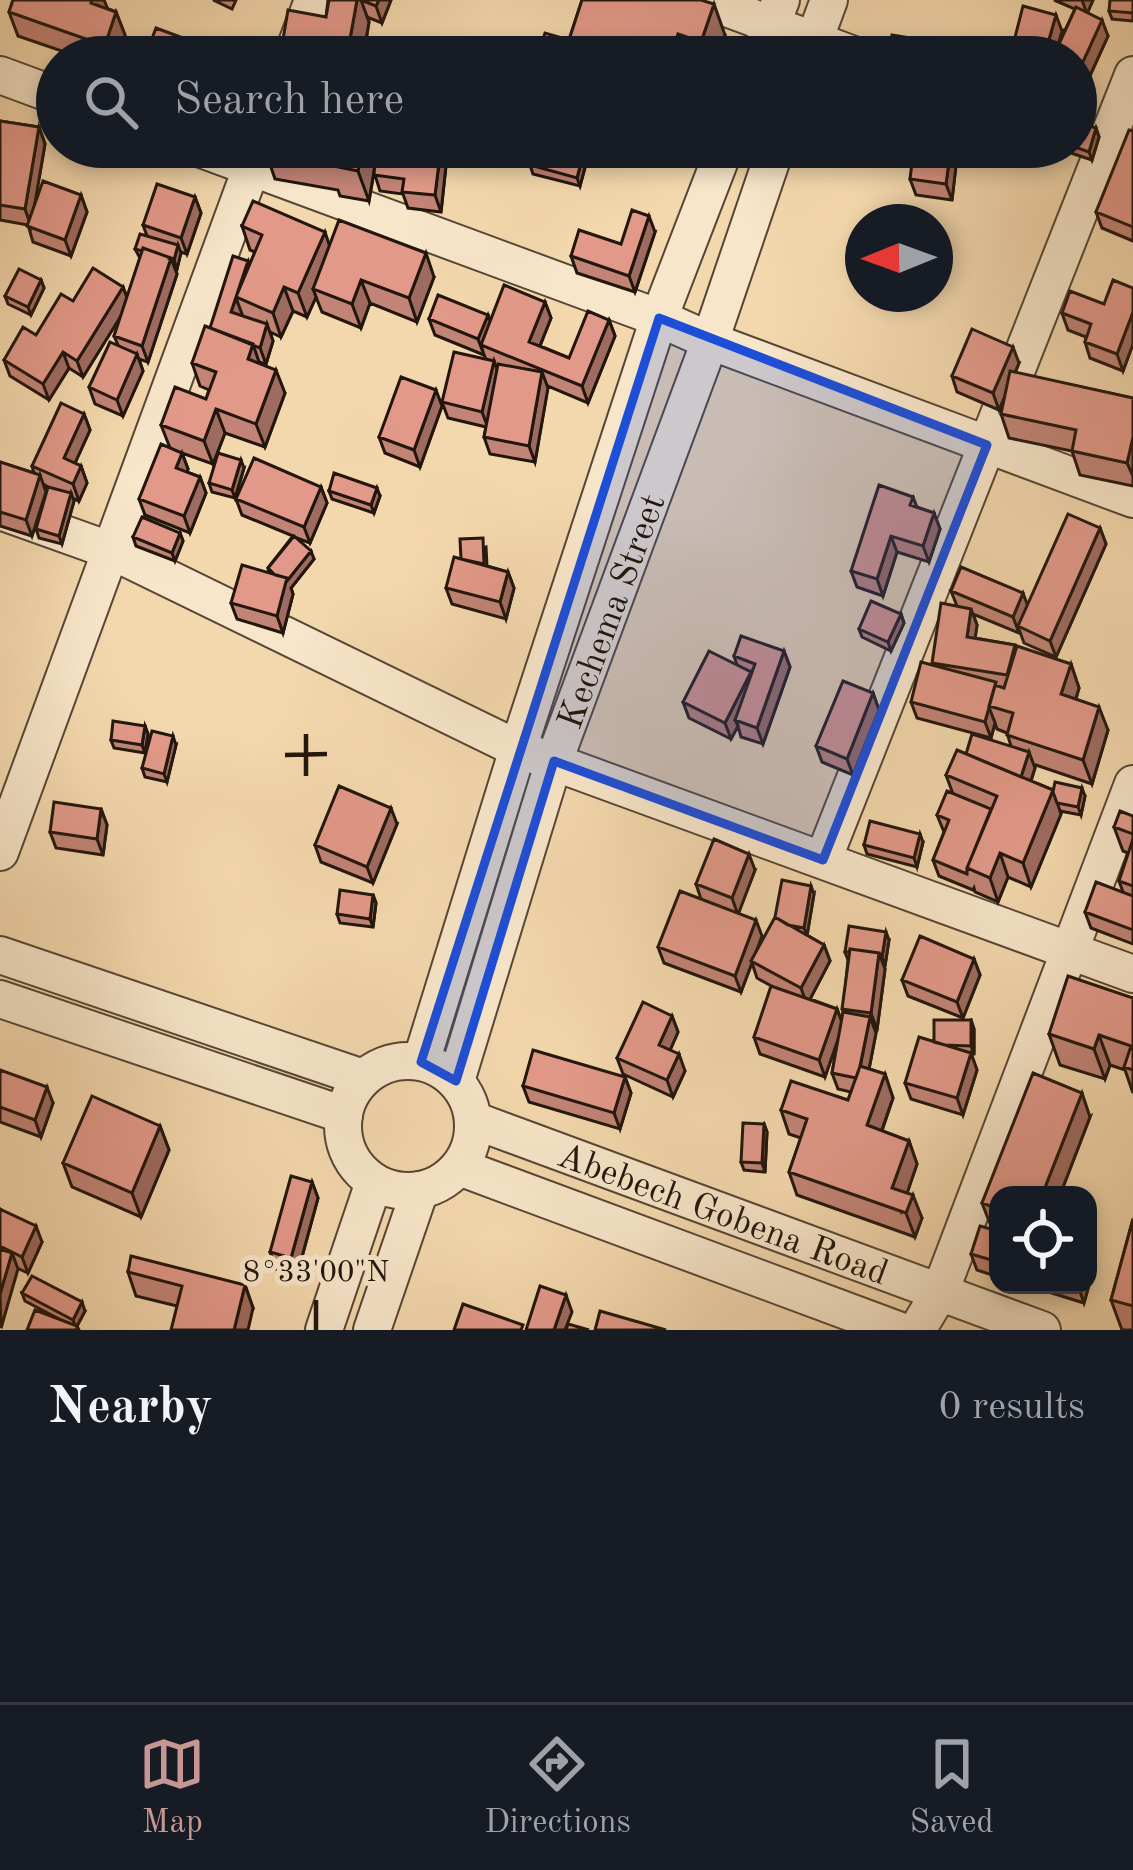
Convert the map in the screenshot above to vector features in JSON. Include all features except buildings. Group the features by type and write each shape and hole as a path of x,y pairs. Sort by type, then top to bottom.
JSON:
{"street":[{"path":"300,36 313,0"},
{"path":"705,0 770,27"},
{"path":"816,36 830,0"},
{"path":"0,75 36,88"},
{"path":"1097,134 1133,75"},
{"path":"0,852 252,168"},
{"path":"284,168 710,340 1133,500"},
{"name":"Kechema Street","path":"422,1062 659,318 717,168"},
{"name":"Kechema Street","path":"456,1082 554,761 769,168"},
{"path":"823,860 987,445 1082,168"},
{"path":"0,511 112,551 518,749 1133,974"},
{"path":"916,1330 940,1292 1133,784"},
{"path":"0,956 363,1078"},
{"path":"0,999 344,1115"},
{"path":"400,1061 422,1062 456,1082 467,1099 472,1136 459,1167 435,1186 404,1192 374,1182 352,1160 344,1115 350,1095 363,1078 400,1061"},
{"name":"Abebech Gobena Road","path":"473,1120 1042,1330"},
{"name":"Abebech Gobena Road","path":"459,1167 898,1330"},
{"path":"324,1330 374,1182"},
{"path":"372,1330 420,1190"}],"highlighted area":[{"path":"659,318 987,445 823,860 554,761 456,1081 421,1062"}]}
